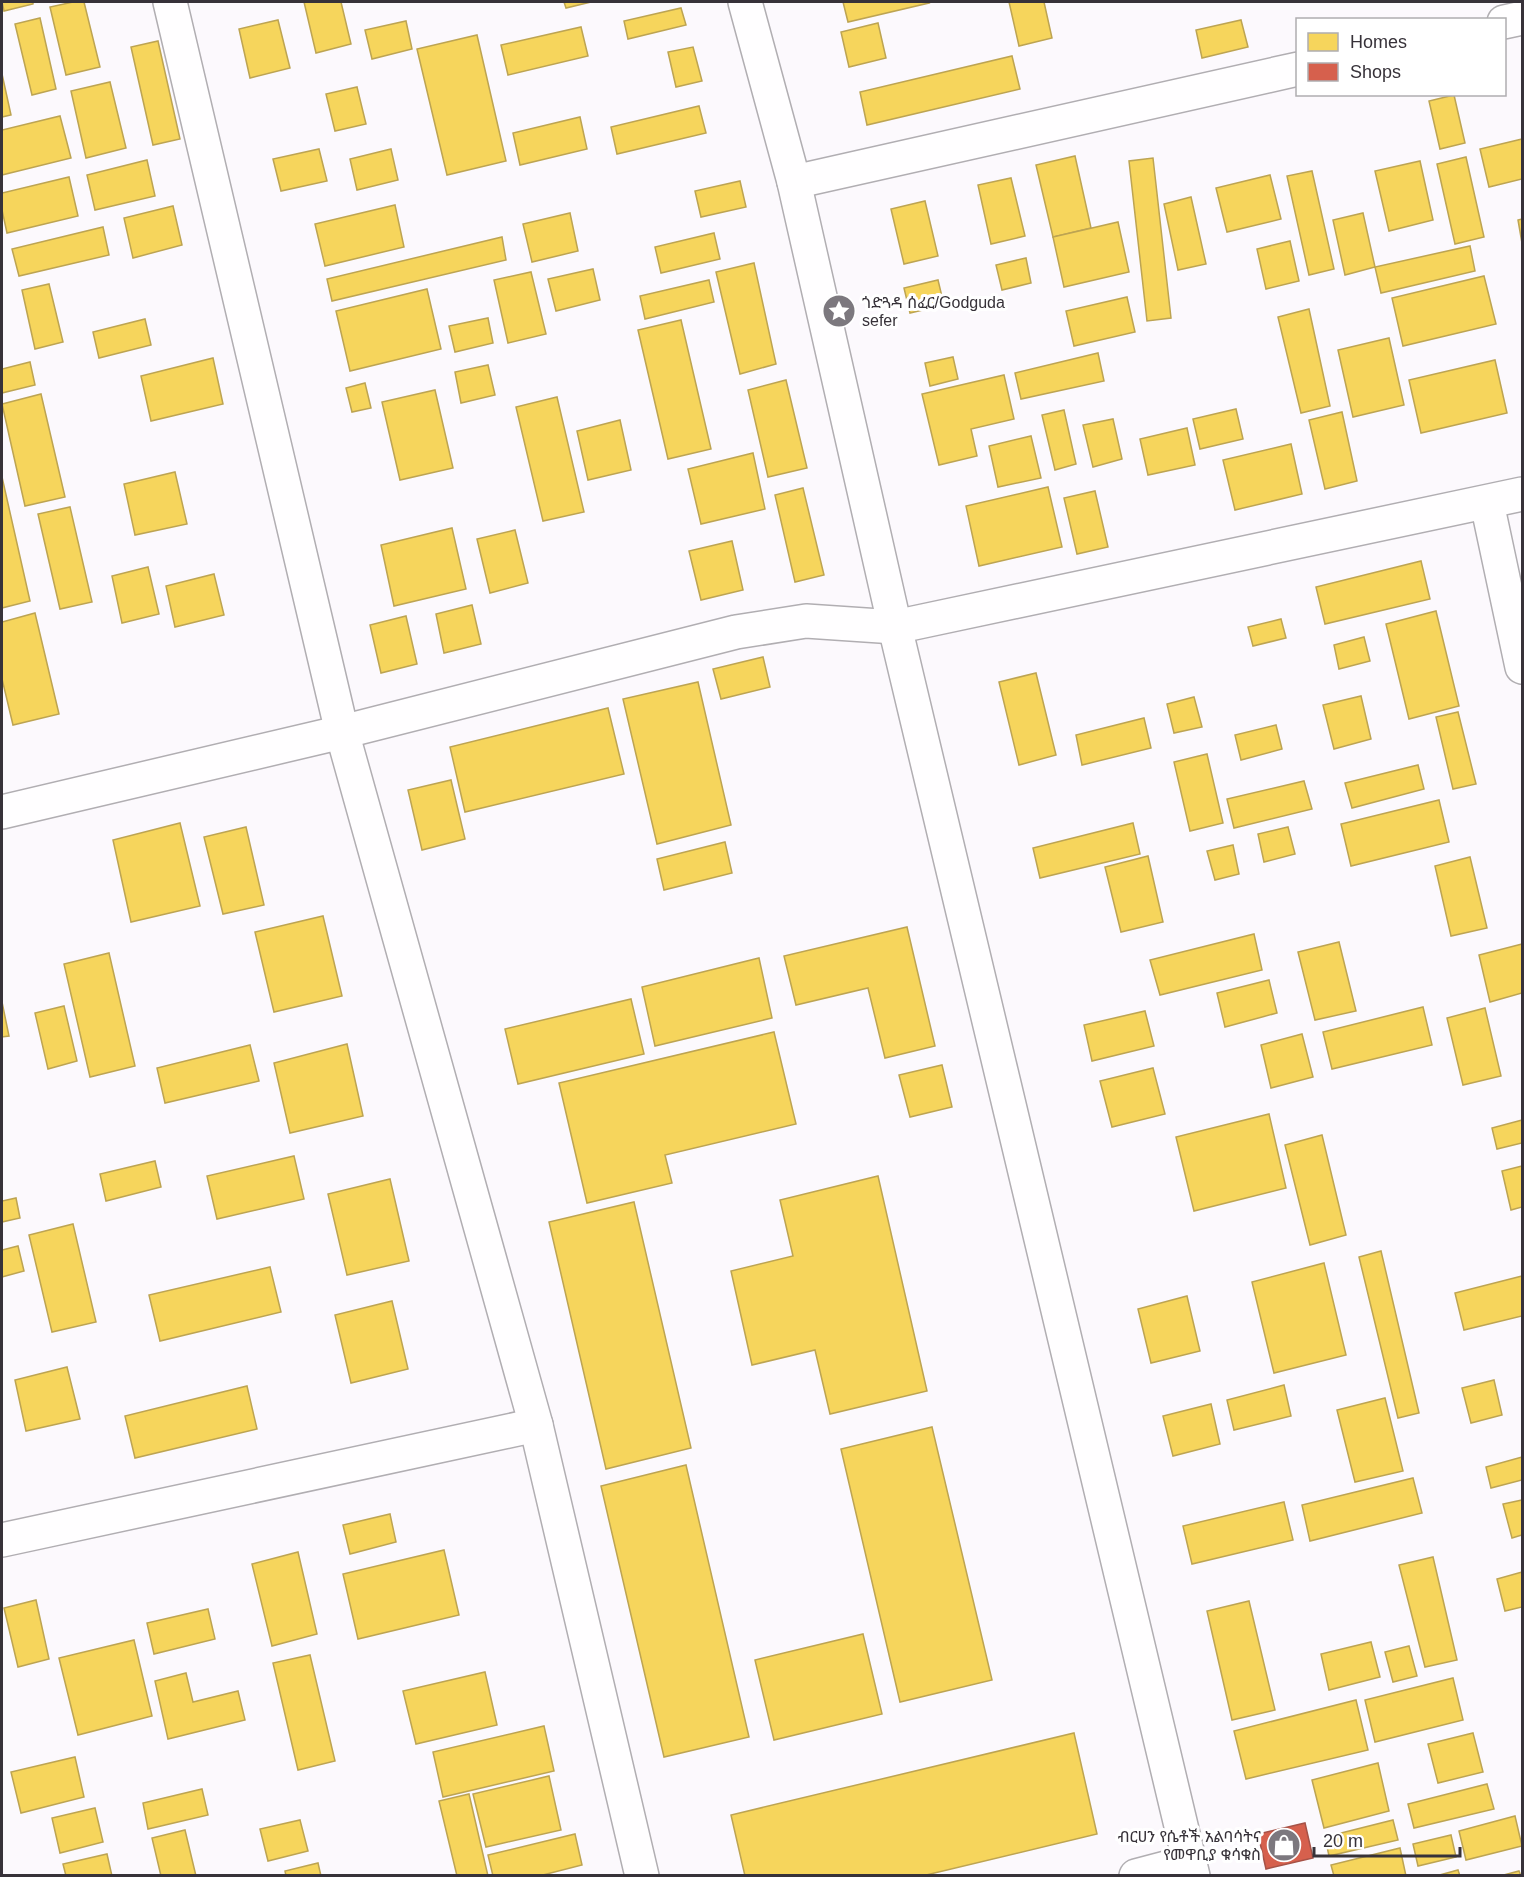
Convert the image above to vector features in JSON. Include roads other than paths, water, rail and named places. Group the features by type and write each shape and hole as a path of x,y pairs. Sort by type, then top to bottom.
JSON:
{"street":[{"path":"170,2 342,732 536,1425 642,1875"},
{"path":"745,2 794,182 895,627 1191,1869 1136,1875"},
{"path":"1506,22 1522,18"},
{"path":"794,182 1296,69"},
{"path":"2,812 342,732 736,632 806,621 895,627 1522,494"},
{"path":"1487,503 1522,667"},
{"path":"2,1540 536,1425"}],"place":[{"name":"ጎድጓዳ ሰፈር/Godguda sefer","path":"839,311"},
{"name":"ብርሀን የሴቶች አልባሳትና የመዋቢያ ቁሳቁስ","path":"1284,1845"}]}
